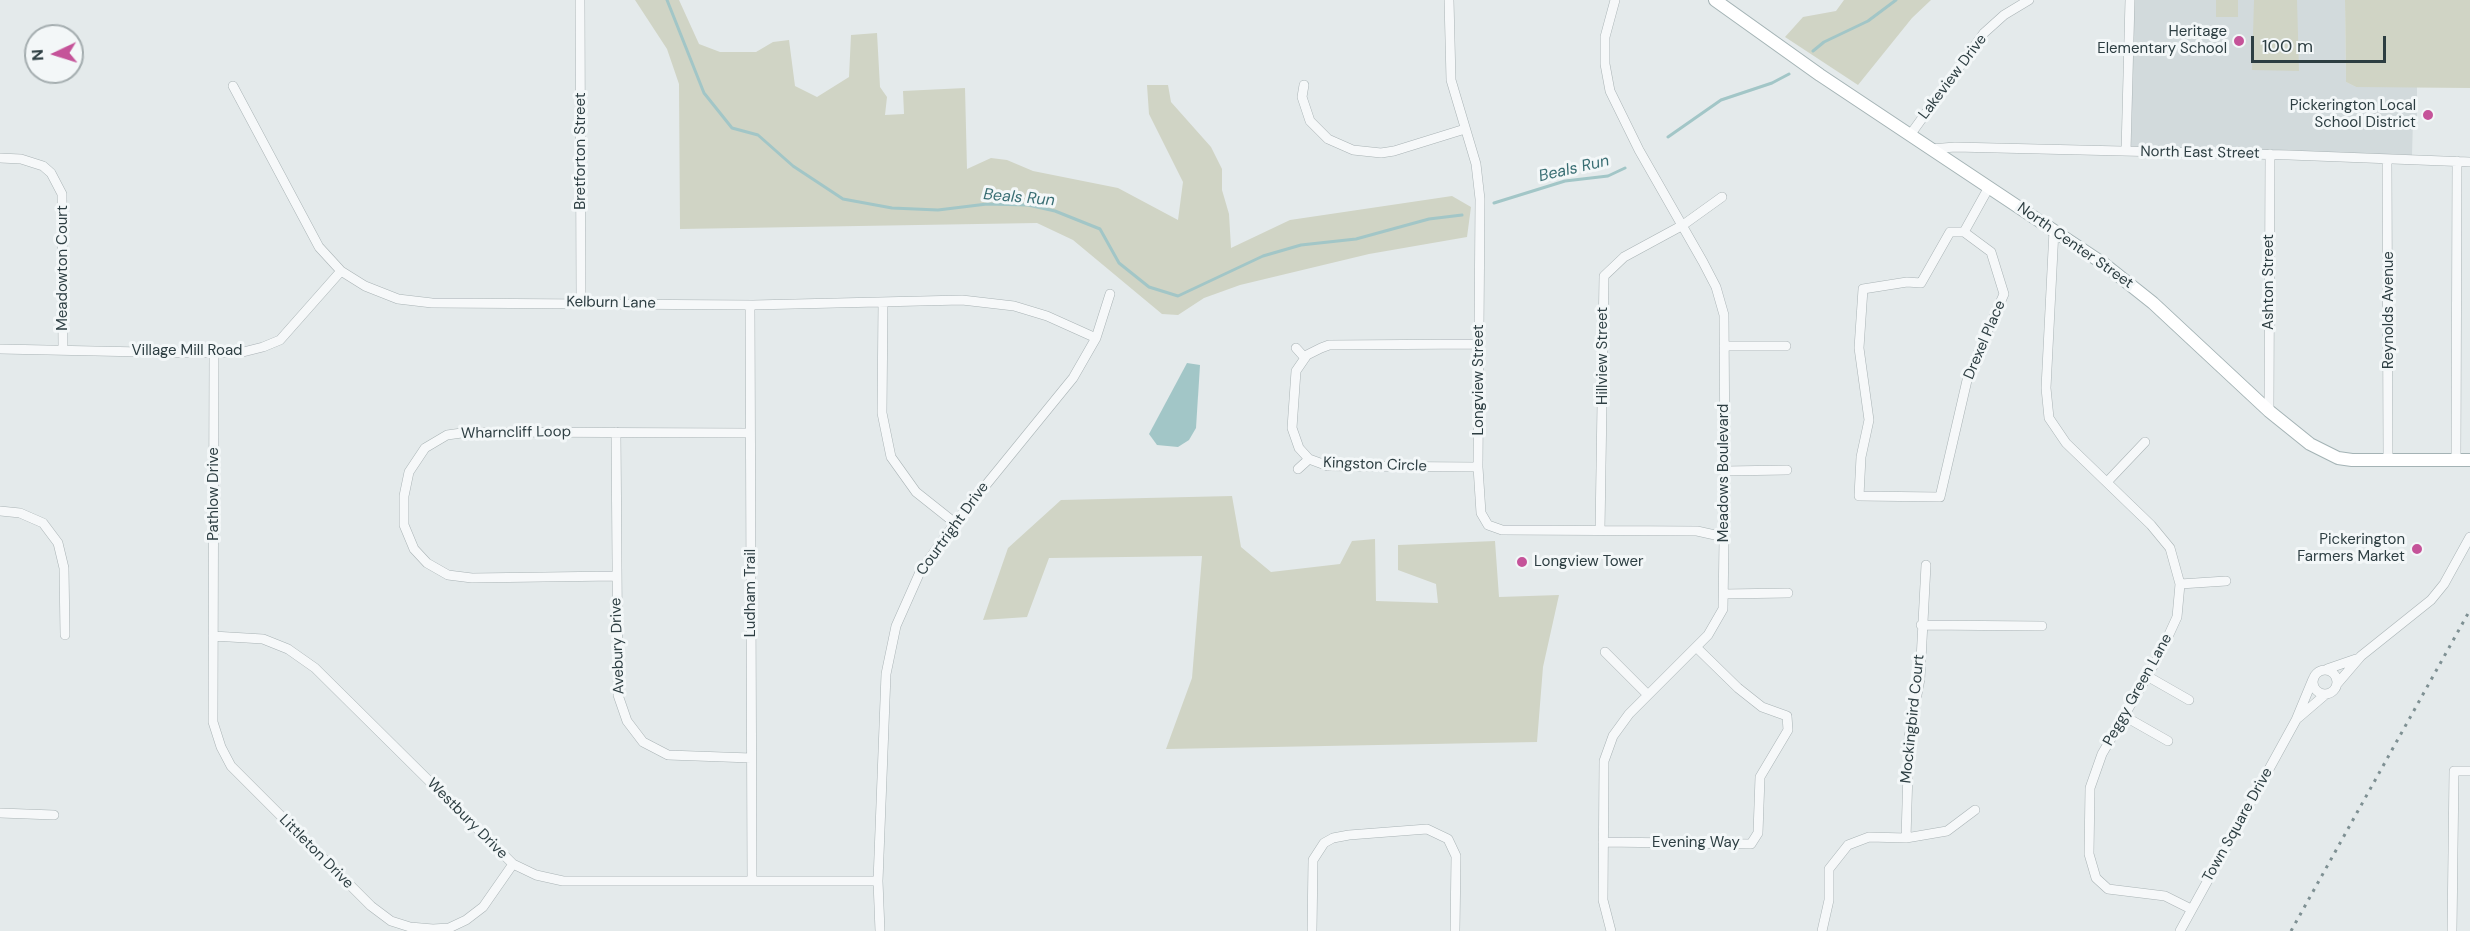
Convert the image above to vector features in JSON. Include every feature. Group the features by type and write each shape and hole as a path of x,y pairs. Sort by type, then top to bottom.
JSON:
{"main road":[{"name":"North Center Street","path":"1722,2 1910,135 2054,230 2133,286 2269,411 2310,444 2326,453 2352,460 2470,460"}],"street":[{"name":"Bretforton Street","path":"580,0 581,302"},
{"name":"Longview Street","path":"1449,0 1450,80 1476,164 1480,190 1478,467 1481,513 1488,525 1502,530 1697,531 1724,537"},
{"name":"Meadows Boulevard","path":"1611,931 1603,900 1605,761 1613,736 1648,695 1708,635 1722,609 1725,471 1724,315 1716,287 1639,150 1610,91 1605,64 1605,37 1615,0"},
{"name":"Lakeview Drive","path":"1910,135 1984,33 2004,15 2028,0"},
{"path":"2126,151 2130,0"},
{"path":"1304,85 1302,98 1310,121 1328,139 1353,150 1381,153 1394,151 1465,129"},
{"name":"Kelburn Lane","path":"233,86 319,247 341,271 364,286 398,299 432,303 581,302 750,305 962,300 1014,306 1047,316 1096,338"},
{"name":"North East Street","path":"1930,148 2270,154 2470,162"},
{"name":"Ashton Street","path":"2269,411 2270,154"},
{"name":"Meadowton Court","path":"0,158 21,159 42,166 51,173 62,195 63,349"},
{"name":"Reynolds Avenue","path":"2387,159 2388,461"},
{"path":"2456,460 2457,161"},
{"path":"1964,232 1989,187"},
{"name":"Hillview Street","path":"1600,530 1604,276 1624,257 1683,225 1722,197"},
{"name":"Peggy Green Lane","path":"2054,230 2047,371 2049,418 2066,443 2151,525 2170,548 2180,584 2177,617 2147,676 2102,754 2090,788 2089,854 2096,878 2108,889 2164,896 2191,909"},
{"name":"Drexel Place","path":"1950,232 1964,232 1991,252 2004,294 1968,376 1940,497 1860,496 1861,457 1869,420 1859,348 1863,289 1907,282 1921,283 1950,232"},
{"name":"Village Mill Road","path":"0,350 243,352 280,340 341,271"},
{"name":"Courtright Drive","path":"880,931 878,881 886,675 894,636 920,572 955,523 1073,378 1096,338 1110,294"},
{"path":"882,302 882,413 891,457 916,492 955,523"},
{"name":"Ludham Trail","path":"750,305 752,881"},
{"path":"1296,348 1305,358 1329,345 1479,344"},
{"path":"1724,346 1786,346"},
{"name":"Pathlow Drive","path":"213,636 214,353"},
{"name":"Kingston Circle","path":"1305,358 1293,380 1292,428 1299,448 1309,459 1328,466 1478,467"},
{"name":"Wharncliff Loop","path":"616,576 472,578 448,575 427,563 414,549 404,525 404,496 409,472 425,448 447,435 469,432 750,433"},
{"name":"Avebury Drive","path":"616,432 618,695 627,721 643,742 668,755 751,758"},
{"path":"2106,482 2145,442"},
{"path":"1298,469 1309,459"},
{"path":"1725,471 1787,470"},
{"path":"0,510 20,513 43,523 58,543 64,568 65,635"},
{"name":"Town Square Drive","path":"2296,720 2326,694 2332,692 2361,656 2431,600 2444,584 2470,537"},
{"name":"Mockingbird Court","path":"1906,837 1909,737 1920,679 1921,625 1926,565"},
{"path":"2180,584 2226,581"},
{"path":"1724,594 1788,593"},
{"path":"1921,625 2042,626"},
{"name":"Westbury Drive","path":"213,636 263,639 288,649 315,668 513,864 536,875 564,881 878,881"},
{"name":"Littleton Drive","path":"213,636 213,722 220,747 231,766 371,906 391,921 410,927 449,928 466,920 483,907 513,864"},
{"name":"Evening Way","path":"1603,842 1751,844 1758,833 1760,777 1788,730 1786,716 1762,706 1738,688 1696,647"},
{"path":"1605,652 1648,695"},
{"name":"Town Square Drive","path":"2180,931 2296,720 2317,672 2339,667 2361,656"},
{"path":"2325,669 2334,674 2337,684"},
{"path":"2147,676 2189,700"},
{"path":"2313,679 2315,688 2326,694"},
{"path":"2124,716 2168,741"},
{"path":"2452,931 2454,771 2470,771"},
{"path":"1822,931 1828,900 1829,869 1848,845 1869,837 1906,837 1947,831 1975,810"},
{"path":"0,813 54,815"},
{"path":"1312,931 1313,860 1324,843 1333,838 1349,835 1427,829 1448,840 1456,856 1455,931"}],"shaded area":[{"name":"Heritage Elementary School","path":"2134,0 2345,0 2346,82 2356,87 2417,87 2417,119 2413,120 2412,155 2131,147"}],"green space":[{"path":"635,0 679,0 699,44 720,52 756,52 773,42 789,40 795,86 817,97 849,77 851,35 877,33 880,87 887,97 885,115 904,114 903,91 965,88 967,169 991,158 1007,160 1033,171 1118,188 1178,220 1183,182 1149,114 1147,85 1168,85 1171,102 1211,147 1222,169 1222,190 1229,214 1231,248 1290,220 1452,196 1471,207 1467,237 1369,254 1240,285 1204,298 1178,315 1162,314 1073,240 1037,223 680,229 679,84 667,49"},
{"path":"1844,0 1931,0 1912,18 1858,85 1785,37 1803,17 1836,11"},
{"path":"2216,0 2238,0 2238,17 2216,17"},
{"path":"2254,0 2297,0 2299,71 2252,70"},
{"path":"2345,0 2470,0 2470,88 2356,87 2346,82"},
{"path":"1232,496 1241,547 1271,572 1340,564 1352,541 1375,539 1376,601 1438,603 1436,584 1398,570 1398,545 1495,541 1499,597 1559,595 1543,667 1537,742 1166,749 1192,678 1202,556 1049,558 1027,617 983,620 1008,548 1061,500"}],"water":[{"path":"1187,363 1200,365 1196,428 1189,440 1178,447 1157,445 1149,434"}],"waterway":[{"name":"Beals Run","path":"667,0 704,93 732,128 758,135 793,166 843,199 892,208 938,210 987,204 1028,205 1055,211 1100,229 1119,263 1149,287 1178,296 1263,256 1301,245 1356,239 1429,219 1462,215"},
{"name":"Beals Run","path":"1813,51 1824,42 1868,21 1896,0"},
{"name":"Beals Run","path":"1668,137 1721,100 1772,83 1789,74"},
{"name":"Beals Run","path":"1494,203 1565,181 1608,176 1625,168"}],"railway":[{"path":"2291,931 2470,610"}],"place":[{"name":"Heritage Elementary School","path":"2239,41"},
{"name":"Pickerington Local School District","path":"2428,115"},
{"name":"Pickerington Farmers Market","path":"2417,549"},
{"name":"Longview Tower","path":"1522,562"}]}
